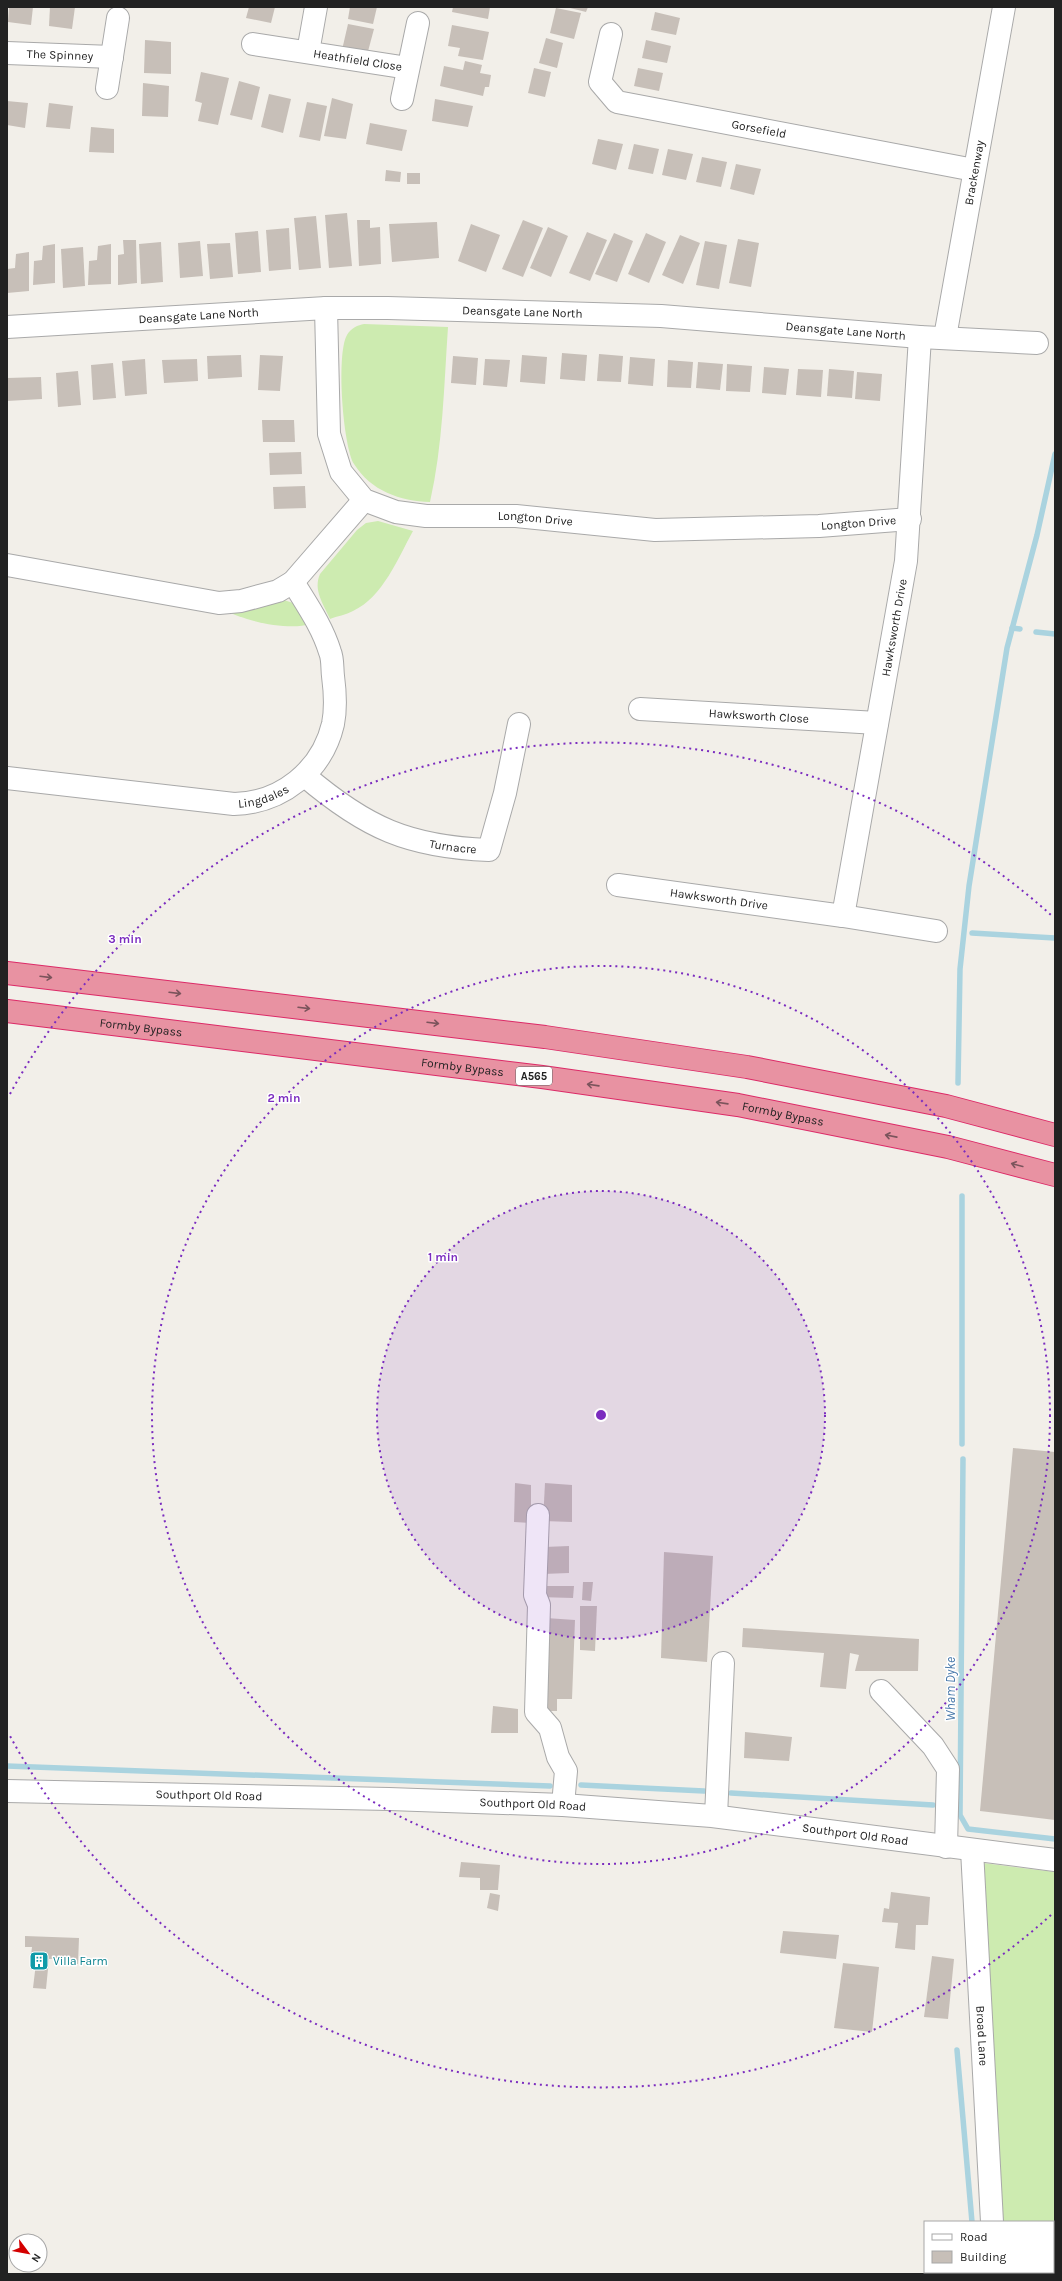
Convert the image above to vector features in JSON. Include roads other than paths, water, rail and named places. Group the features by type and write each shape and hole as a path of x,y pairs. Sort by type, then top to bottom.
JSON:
{"highway":[{"path":"7,973 545,1037 739,1066 946,1106 1055,1135"},
{"name":"Formby Bypass","path":"7,1011 542,1077 738,1105 948,1147 1055,1175"}],"street":[{"name":"Heathfield Close","path":"308,52 316,7"},
{"name":"Brackenway","path":"945,337 1004,7"},
{"path":"107,88 118,18"},
{"name":"Heathfield Close","path":"402,99 418,23"},
{"name":"Gorsefield","path":"611,34 600,82 617,102 974,170"},
{"name":"Heathfield Close","path":"253,44 408,68"},
{"name":"The Spinney","path":"7,53 112,58"},
{"path":"7,565 219,603 240,601 278,591 293,582 364,500 341,472 329,434 326,308"},
{"name":"Deansgate Lane North","path":"7,327 326,308 661,316 920,337 945,337 1037,343"},
{"name":"Hawksworth Drive","path":"843,916 906,562 910,519 920,337"},
{"name":"Longton Drive","path":"364,500 396,512 426,516 516,516 655,530 818,526 910,519"},
{"name":"Lingdales","path":"7,778 234,804 249,804 267,799 284,791 305,776 323,748 333,724 335,690 331,653 320,625 293,582"},
{"name":"Hawksworth Close","path":"640,709 877,723"},
{"name":"Turnacre","path":"305,776 355,815 384,831 416,841 489,850 505,793 519,724"},
{"name":"Hawksworth Drive","path":"618,885 843,916 936,931"},
{"path":"538,1515 535,1595 539,1605 536,1712 550,1728 558,1757 566,1771 563,1805"},
{"path":"716,1816 723,1663"},
{"path":"881,1691 933,1746 948,1768 946,1847"},
{"name":"Southport Old Road","path":"7,1791 389,1799 563,1805 716,1816 1055,1860"},
{"name":"Broad Lane","path":"972,1850 992,2221"}],"waterway":[{"path":"958,1083 960,969 969,886 1007,648 1037,535 1055,454"},
{"name":"Wham Dyke","path":"1012,628 1020,629"},
{"name":"Wham Dyke","path":"1036,632 1055,634"},
{"name":"Wham Dyke","path":"972,933 1055,938"},
{"path":"962,1196 962,1444"},
{"name":"Wham Dyke","path":"963,1459 960,1815 968,1829 1055,1839"},
{"path":"7,1766 550,1786"},
{"path":"581,1785 704,1791"},
{"path":"731,1793 933,1805"},
{"path":"957,2050 972,2221"}],"place":[{"name":"Villa Farm","path":"39,1961"}]}
